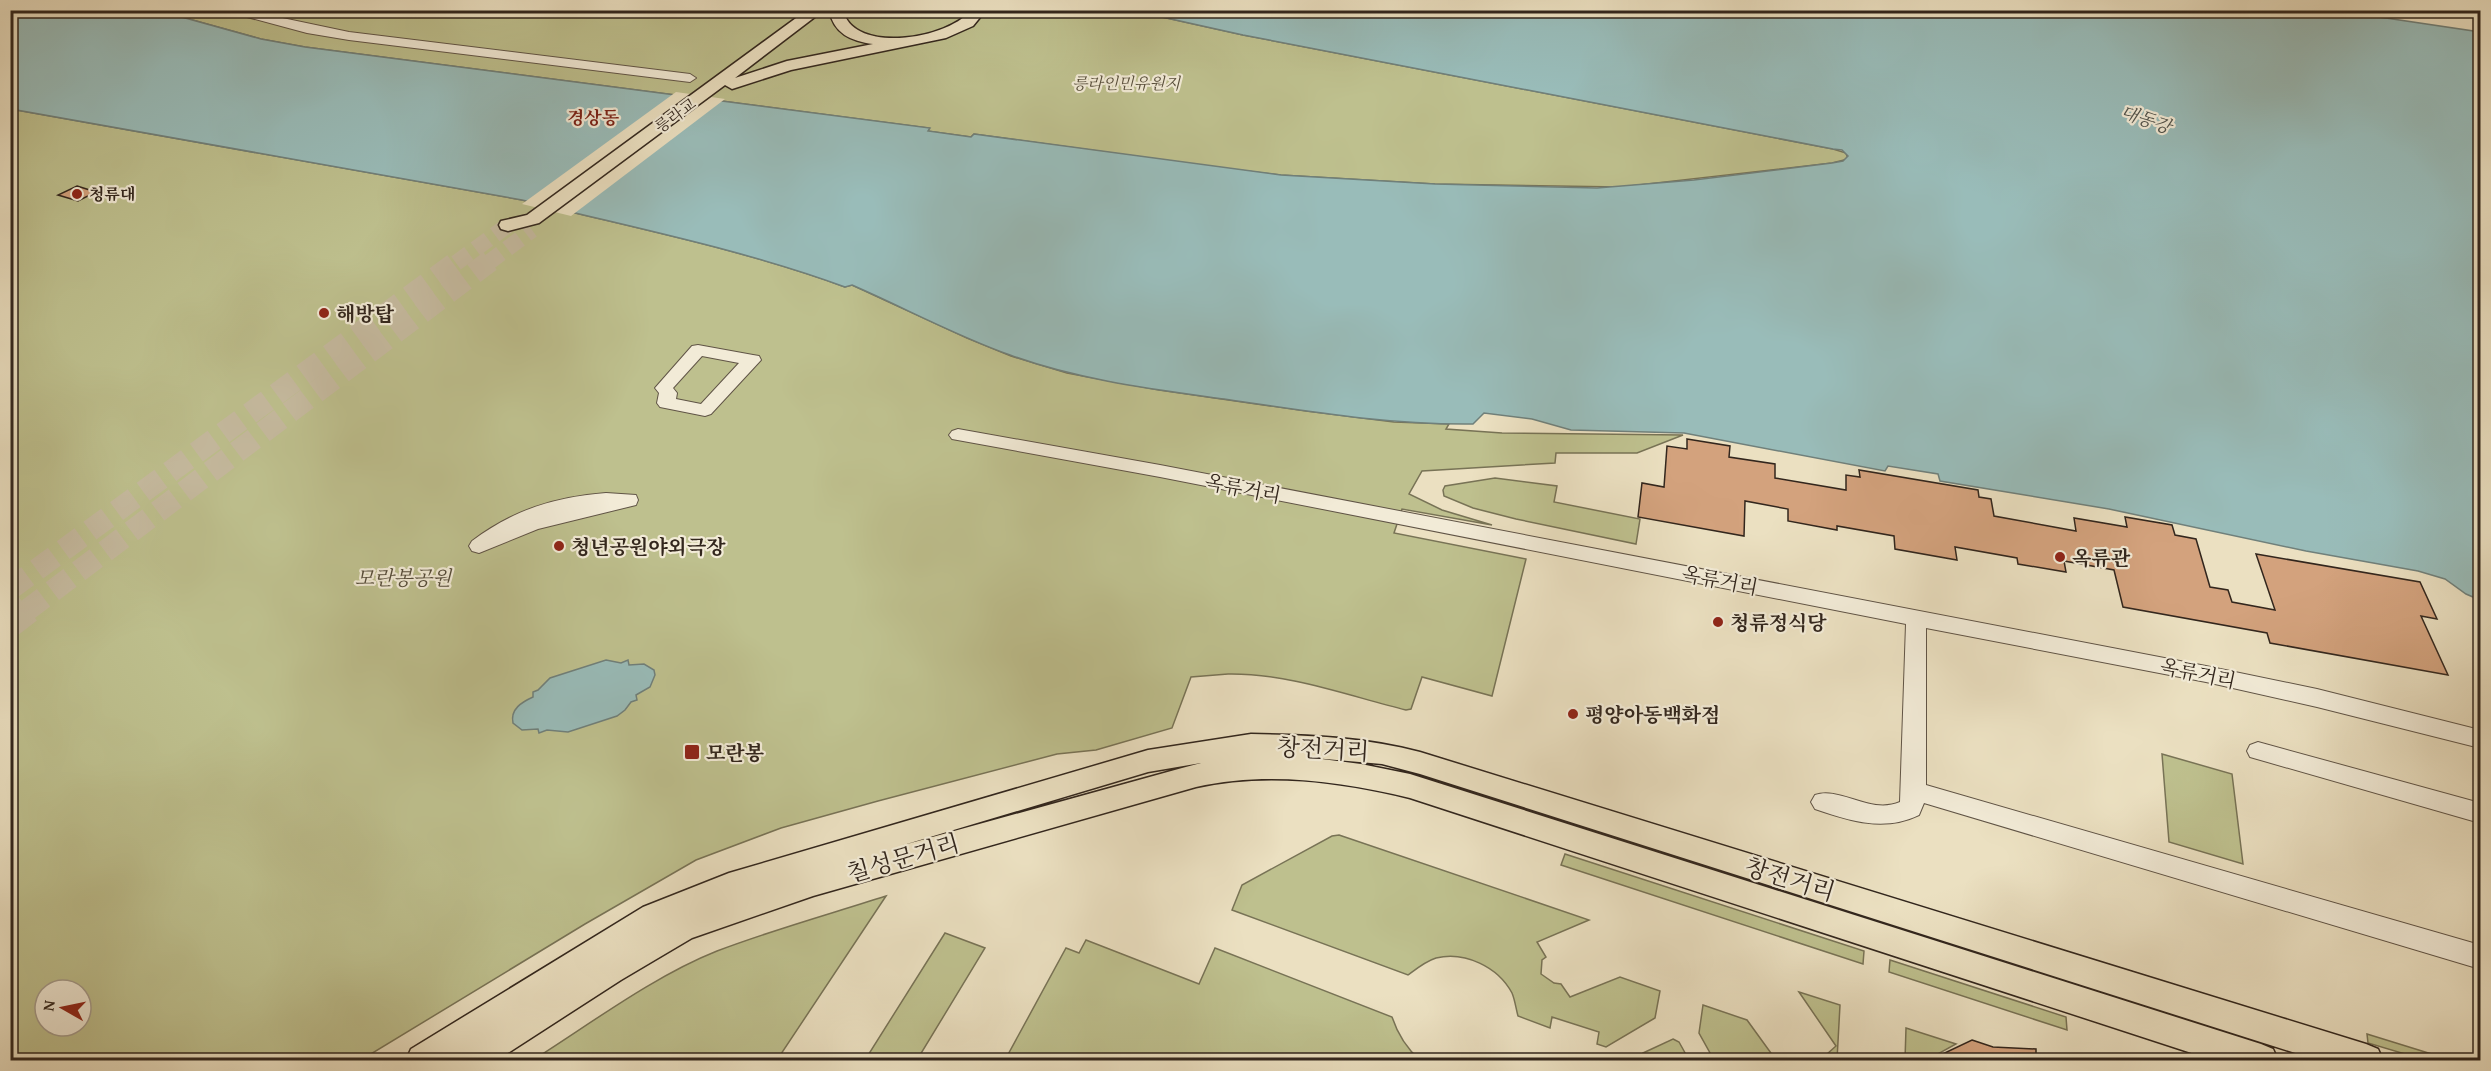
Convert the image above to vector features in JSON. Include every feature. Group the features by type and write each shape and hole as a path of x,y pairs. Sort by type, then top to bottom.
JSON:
{"main road":[{"path":"786,33 800,10"},
{"name":"릉라교","path":"508,225 532,225 817,10"},
{"path":"836,10 841,27 853,34 877,40 909,42"},
{"path":"700,97 761,73 909,42 957,29 975,18 979,10"},
{"name":"창전거리","path":"1205,751 1251,745 1324,747 1382,753 1420,763 2366,1060"},
{"name":"칠성문거리","path":"423,1060 654,917 740,882 1148,761 1205,751"},
{"name":"칠성문거리","path":"468,1060 610,970 682,928 813,884 1208,773 1257,768 1375,777"},
{"name":"창전거리","path":"1375,777 1596,845 1878,939 2261,1060"}],"street":[{"path":"227,10 296,27 349,36 690,78"},
{"path":"698,350 753,360 705,410 666,403 668,393 664,388 698,350"},
{"name":"옥류거리","path":"957,435 1160,471 2206,674 2317,698 2481,739"},
{"path":"629,500 532,524 479,546 524,515 573,501 629,500"},
{"path":"1823,802 1877,816 1900,815 1911,808 1914,791 1916,618"},
{"path":"2258,751 2481,813"},
{"path":"1914,791 2481,957"}],"green space":[{"name":"릉라인민유원지","path":"160,11 1135,11 1243,35 1833,149 1846,153 1848,159 1832,163 1621,187 1435,184 1281,175 974,134 971,137 927,131 929,128 305,47 261,39"},
{"name":"모란봉공원","path":"11,109 522,200 685,239 806,273 845,287 852,285 967,338 1011,356 1067,373 1159,390 1306,411 1394,422 1449,424 1446,429 1502,433 1683,435 1637,453 1556,453 1555,463 1422,471 1409,494 1442,510 1492,525 1402,509 1394,533 1526,559 1492,696 1422,677 1411,709 1406,710 1318,686 1273,677 1228,674 1191,677 1172,728 1096,750 1057,754 878,801 781,828 696,860 585,924 361,1060 11,1060"},
{"path":"1495,478 1557,486 1554,502 1640,519 1636,544 1516,519 1473,508 1444,496 1445,486"},
{"path":"2162,754 2232,774 2243,864 2169,842"},
{"path":"1339,835 1589,920 1537,942 1546,957 1542,960 1541,974 1554,983 1561,984 1570,997 1620,977 1660,991 1655,1018 1606,1047 1597,1044 1599,1032 1552,1017 1550,1028 1518,1016 1512,993 1506,984 1480,963 1447,956 1425,963 1408,975 1232,910 1242,885 1332,836"},
{"path":"1565,854 1864,951 1863,964 1561,865"},
{"path":"886,896 777,1060 533,1060 623,1001 693,961 759,936"},
{"path":"945,933 985,948 917,1060 865,1060"},
{"path":"1086,940 1199,984 1215,948 1392,1017 1403,1041 1420,1060 1005,1060 1066,948 1079,953"},
{"path":"1890,960 2066,1017 2067,1030 1889,972"},
{"path":"1799,992 1840,1005 1837,1060 1828,1060 1826,1055 1836,1046"},
{"path":"1703,1005 1747,1020 1776,1060 1714,1060 1699,1033"},
{"path":"1906,1028 1956,1044 1927,1060 1905,1060"},
{"path":"2367,1034 2451,1060 2425,1060 2368,1043"},
{"path":"1673,1039 1679,1042 1689,1060 1645,1060 1643,1053"}],"water":[{"name":"대동강","path":"2332,10 2480,32 2480,600 2466,594 2445,579 2418,571 2306,551 2109,509 1940,481 1938,474 1888,466 1885,471 1684,433 1571,430 1532,419 1484,413 1473,424 1379,420 1116,383 1062,371 1010,355 950,331 852,285 845,287 766,261 685,239 522,200 11,109 10,11 160,11 261,39 305,47 930,128 928,131 971,137 974,134 1281,175 1435,184 1597,188 1694,180 1832,163 1843,161 1848,156 1842,150 1243,35 1135,11"},
{"path":"606,660 621,663 628,660 629,665 644,664 654,670 655,675 650,687 636,695 637,700 631,702 617,716 568,732 547,730 539,733 538,729 522,730 513,723 515,710 533,697 533,692 550,678"}],"pier":[{"path":"676,92 725,99 571,216 522,204"}],"building":[{"name":"청류대","path":"77,186 96,192 78,201 58,195"},
{"name":"옥류관","path":"1687,439 1730,446 1729,457 1775,464 1775,478 1846,490 1846,475 1860,477 1859,470 1978,490 1979,497 1991,499 1994,516 2076,531 2074,518 2127,527 2125,517 2172,525 2175,535 2196,539 2210,587 2228,590 2232,602 2275,610 2256,554 2420,582 2437,619 2421,616 2448,675 2270,643 2267,633 2123,607 2114,570 2064,561 2066,572 2018,564 2017,558 1955,547 1957,560 1895,549 1894,536 1837,526 1837,530 1788,521 1788,509 1745,501 1744,536 1638,517 1642,483 1664,487 1667,446 1687,449"},
{"path":"1972,1040 1993,1047 2036,1049 2036,1060 1930,1060"}],"tunnel":[{"path":"456,263 508,225"},
{"path":"488,263 532,230"},
{"path":"10,589 458,261"},
{"path":"26,611 490,261"},
{"path":"10,623 28,609"}],"place":[{"name":"청류대","path":"77,194"},
{"name":"해방탑","path":"324,313"},
{"name":"청년공원야외극장","path":"559,546"},
{"name":"옥류관","path":"2060,557"},
{"name":"청류정식당","path":"1718,622"},
{"name":"평양아동백화점","path":"1573,714"},
{"name":"모란봉","path":"692,752"}],"district":[{"name":"경상동","path":"593,117"}]}
